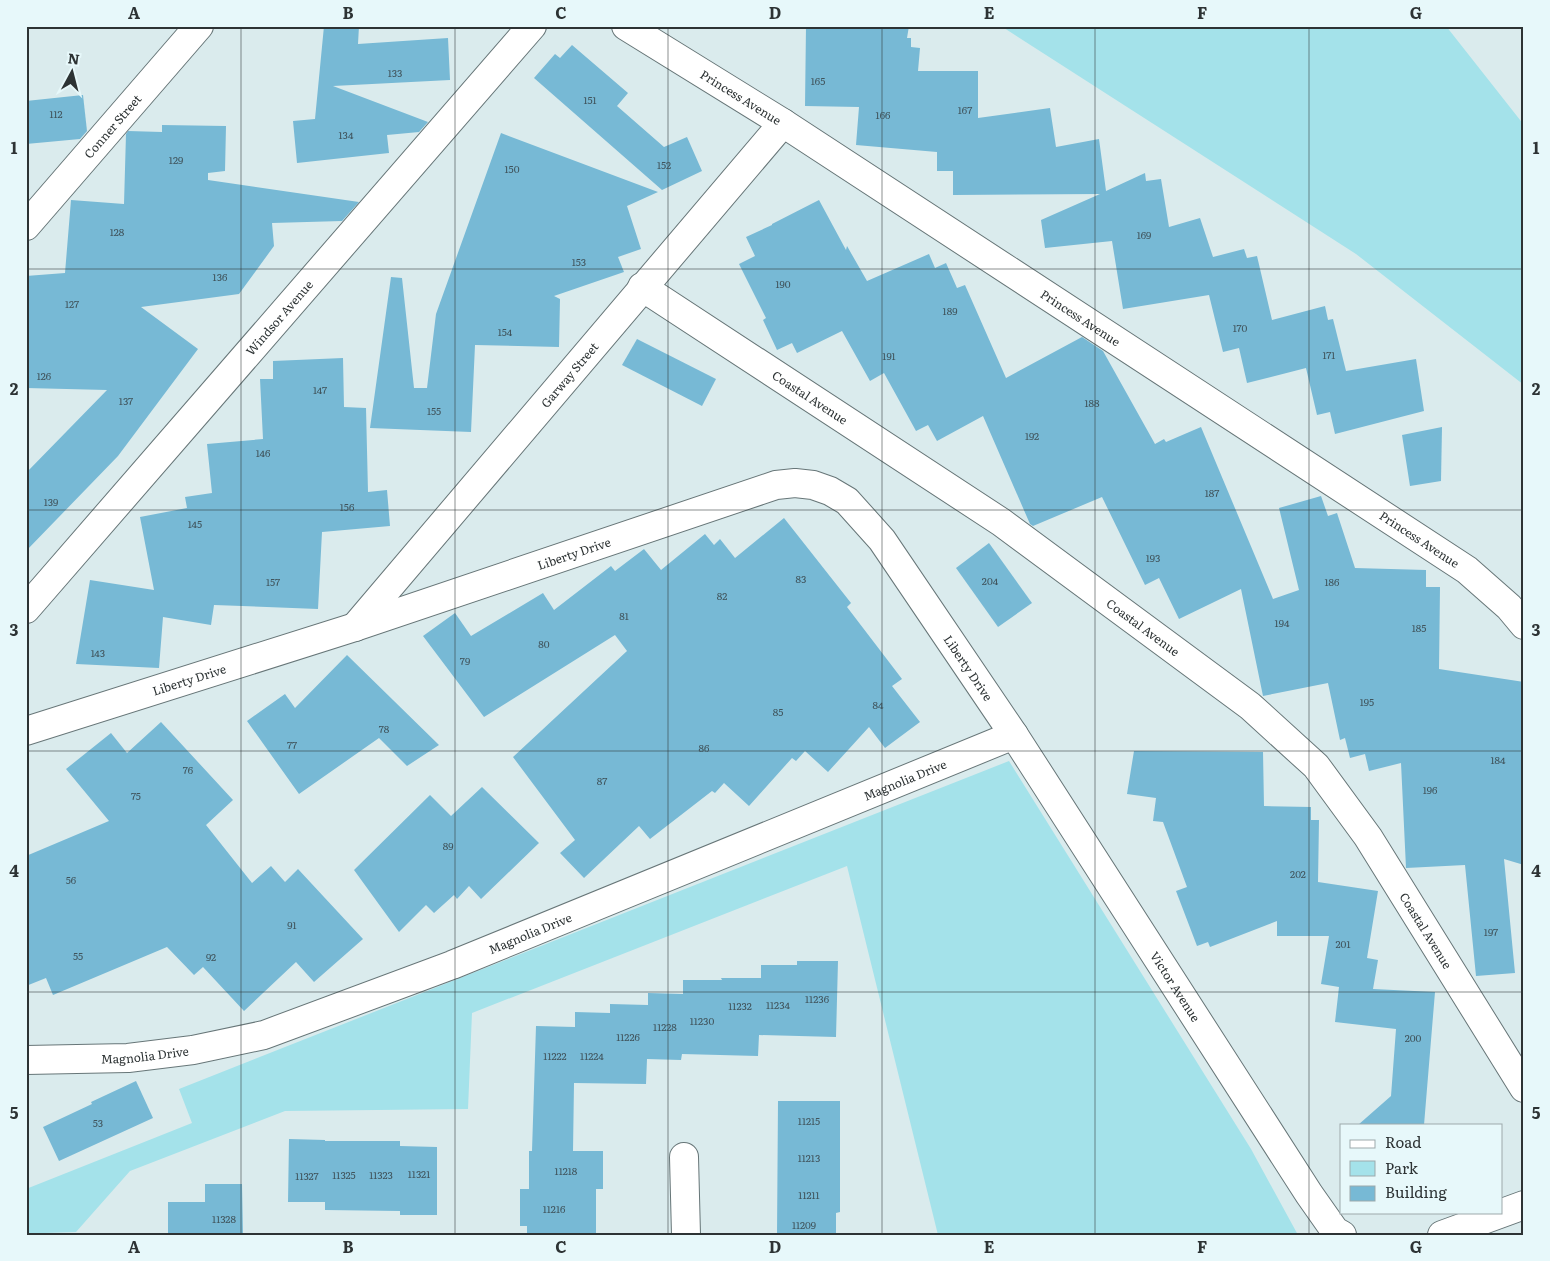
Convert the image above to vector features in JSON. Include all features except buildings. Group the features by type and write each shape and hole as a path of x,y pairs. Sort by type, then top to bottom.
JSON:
{"street":[{"name":"Conner Street","path":"26,226 199,26"},
{"name":"Windsor Avenue","path":"26,609 532,26"},
{"name":"Princess Avenue","path":"626,26 783,123 1467,570 1509,607 1524,625"},
{"name":"Garway Street","path":"355,627 783,123"},
{"name":"Coastal Avenue","path":"642,287 1001,522 1250,706 1316,766 1368,837 1524,1088"},
{"name":"Liberty Drive","path":"26,731 355,627 776,485 795,483 813,485 830,491 847,501 882,540 1014,735"},
{"name":"Magnolia Drive","path":"26,1060 128,1058 193,1050 264,1035 452,965 1014,735"},
{"name":"Victor Avenue","path":"1014,735 1309,1194 1335,1231 1342,1235"},
{"path":"684,1157 686,1235"},
{"path":"1502,1213 1524,1205"},
{"path":"1442,1235 1499,1214"}],"green space":[{"path":"1001,26 1446,26 1524,125 1524,385 1356,254"},
{"path":"1009,761 1251,1149 1298,1235 938,1235 847,866 472,1013 468,1109 285,1111 130,1171 76,1232 26,1235 26,1189 192,1123 179,1089"}]}
